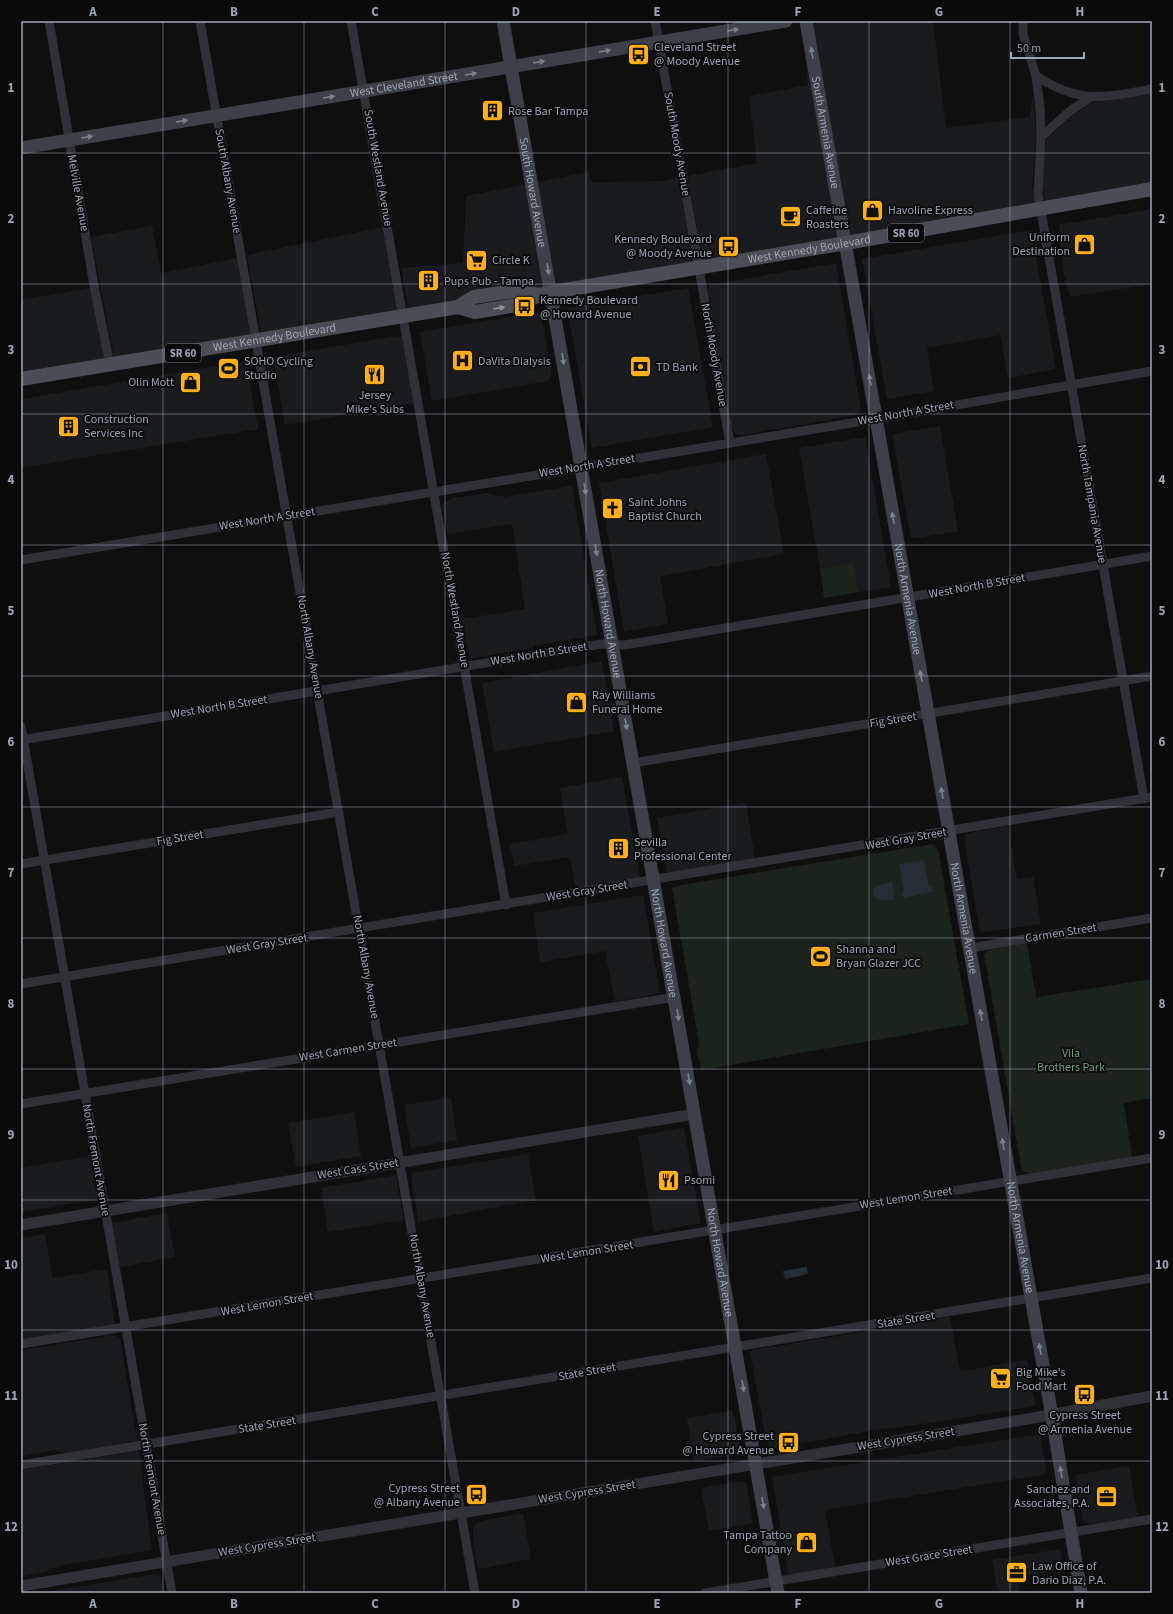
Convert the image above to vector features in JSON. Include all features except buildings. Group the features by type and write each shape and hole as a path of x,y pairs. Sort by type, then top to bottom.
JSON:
{"main road":[{"name":"South Howard Avenue","path":"504,21 552,292"},
{"name":"West Cleveland Street","path":"21,148 786,21"},
{"name":"South Armenia Avenue","path":"806,21 846,243"},
{"name":"West Kennedy Boulevard","path":"21,379 458,307 474,297 520,290 538,295 1152,189"},
{"name":"North Armenia Avenue","path":"846,243 1031,1299 1080,1593"},
{"name":"North Howard Avenue","path":"552,292 581,467 675,996 777,1587"}],"street":[{"name":"Melville Avenue","path":"48,21 95,291 110,365"},
{"name":"South Albany Avenue","path":"200,21 256,340"},
{"name":"South Westland Avenue","path":"351,21 404,316"},
{"name":"South Moody Avenue","path":"655,21 698,268"},
{"name":"North Tampania Avenue","path":"1021,23 1036,76 1041,137 1037,179 1041,209 1123,681 1148,798"},
{"path":"1036,76 1068,92 1091,97 1152,89"},
{"path":"1041,137 1070,110 1091,97"},
{"name":"North Moody Avenue","path":"698,268 730,443"},
{"name":"North Westland Avenue","path":"404,316 506,905"},
{"name":"North Albany Avenue","path":"256,340 442,1397 475,1593"},
{"name":"West North A Street","path":"21,560 876,419 1152,371"},
{"name":"West North B Street","path":"22,740 601,644 625,645 1152,556"},
{"name":"Fig Street","path":"633,763 1152,676"},
{"name":"North Fremont Avenue","path":"21,726 22,740 45,860 172,1593"},
{"name":"West Gray Street","path":"21,984 1148,798"},
{"name":"Fig Street","path":"21,864 339,812"},
{"name":"Carmen Street","path":"970,948 1152,918"},
{"name":"West Carmen Street","path":"21,1104 675,996"},
{"name":"West Cass Street","path":"21,1225 695,1114"},
{"name":"West Lemon Street","path":"21,1344 716,1231 863,1205 1152,1158"},
{"name":"State Street","path":"21,1465 442,1397 1152,1278"},
{"name":"West Cypress Street","path":"21,1586 1051,1415 1152,1396"},
{"name":"West Grace Street","path":"705,1593 777,1587 1152,1519"}],"shaded area":[{"path":"820,21 933,21 946,128 1030,117 1033,92 1036,134 1034,136 1036,138 1032,187 1035,204 850,237 811,23"},
{"path":"802,26 840,238 702,261 688,176 757,163 749,96 808,85"},
{"path":"1152,94 1152,184 1045,202 1042,180 1046,140 1073,115 1092,103"},
{"path":"589,172 591,182 663,181 678,178 693,263 556,286 537,182"},
{"path":"527,184 546,288 408,309 401,268 463,263 466,196"},
{"path":"1152,209 1152,284 1070,297 1064,275 1059,225"},
{"path":"152,226 161,273 237,258 251,335 114,358 91,237"},
{"path":"383,227 398,311 261,334 247,255"},
{"path":"1031,230 1056,369 1008,378 1000,335 927,348 934,391 887,399 862,259"},
{"path":"836,263 861,410 856,415 742,435 736,434 731,427 721,378 708,290 709,285"},
{"path":"96,287 110,365 21,379 21,300"},
{"name":"TD Bank","path":"688,288 713,427 592,448 567,308"},
{"path":"541,312 552,375 548,381 432,401 420,332"},
{"path":"397,336 402,337 414,403 285,425 273,357"},
{"path":"246,361 258,429 21,468 21,399"},
{"path":"940,426 958,531 911,539 892,434"},
{"path":"865,437 891,587 859,592 854,562 820,568 799,448"},
{"path":"766,454 784,554 660,576 668,624 624,632 599,483"},
{"path":"572,486 597,635 533,646 533,648 472,658 469,656 462,619 525,609 512,524 447,534 442,504 453,498 488,493 504,497"},
{"path":"602,661 614,731 494,752 482,683"},
{"path":"622,777 640,877 576,888 570,857 514,866 510,844 568,834 560,788"},
{"path":"746,803 755,859 667,873 657,818"},
{"path":"1008,826 1017,879 1033,877 1041,924 984,932 980,931 964,840 965,836 969,833"},
{"path":"924,860 929,887 932,887 933,892 903,898 902,893 904,892 899,864"},
{"path":"892,881 895,899 884,901 875,898 873,893 875,887"},
{"path":"643,895 660,993 615,1002 605,951 540,962 533,913"},
{"path":"451,1097 457,1140 411,1148 404,1105"},
{"path":"354,1112 361,1156 296,1167 288,1123"},
{"name":"Psomi","path":"684,1128 701,1223 654,1232 638,1136"},
{"path":"528,1154 536,1200 418,1222 411,1173"},
{"path":"91,1156 98,1199 22,1212 21,1168"},
{"path":"396,1175 404,1220 328,1232 321,1188"},
{"path":"167,1213 175,1257 120,1267 112,1223"},
{"path":"45,1234 53,1278 107,1269 115,1325 21,1340 21,1238"},
{"path":"807,1267 808,1274 785,1279 783,1271"},
{"path":"950,1317 960,1371 1027,1360 1036,1406 897,1428 880,1429 770,1449 766,1440 750,1352 754,1350"},
{"path":"115,1335 120,1338 137,1440 66,1454 56,1450 21,1456 21,1350"},
{"path":"733,1410 741,1454 694,1461 687,1418"},
{"path":"1040,1434 1047,1474 825,1510 835,1567 794,1574 788,1572 772,1477"},
{"path":"135,1451 139,1452 152,1550 59,1566 48,1571 21,1576 21,1470"},
{"name":"Sanchez and Associates, P.A.","path":"1129,1466 1138,1518 1089,1524 1083,1521 1075,1475"},
{"path":"739,1481 746,1483 753,1523 709,1531 701,1488"},
{"path":"523,1513 531,1559 478,1569 473,1541 473,1529 477,1522"},
{"name":"Law Office of Dario Diaz, P.A.","path":"1060,1549 1063,1570 1018,1577 1020,1593 998,1593 992,1560"},
{"path":"155,1574 161,1577 163,1593 41,1593"}],"green space":[{"path":"854,562 859,592 824,598 820,568"},
{"name":"Shanna and Bryan Glazer JCC","path":"933,844 938,849 969,1024 701,1070 697,1051 699,1043 672,888 681,885"},
{"name":"Vila Brothers Park","path":"1027,943 1036,997 1152,979 1152,1098 1124,1103 1132,1158 1031,1174 1022,1171 984,954 989,950"}],"place":[{"name":"Cleveland Street @ Moody Avenue","path":"638,54"},
{"name":"Rose Bar Tampa","path":"492,111"},
{"name":"Havoline Express","path":"873,210"},
{"name":"Caffeine Roasters","path":"791,217"},
{"name":"Uniform Destination","path":"1085,244"},
{"name":"Kennedy Boulevard @ Moody Avenue","path":"728,246"},
{"name":"Circle K","path":"477,260"},
{"name":"Pups Pub - Tampa","path":"428,281"},
{"name":"Kennedy Boulevard @ Howard Avenue","path":"524,307"},
{"name":"DaVita Dialysis","path":"462,361"},
{"name":"TD Bank","path":"640,367"},
{"name":"SOHO Cycling Studio","path":"228,368"},
{"name":"Jersey Mike's Subs","path":"375,374"},
{"name":"Olin Mott","path":"190,382"},
{"name":"Construction Services Inc","path":"69,426"},
{"name":"Saint Johns Baptist Church","path":"612,509"},
{"name":"Ray Williams Funeral Home","path":"577,702"},
{"name":"Sevilla Professional Center","path":"618,849"},
{"name":"Shanna and Bryan Glazer JCC","path":"820,956"},
{"name":"Psomi","path":"669,1180"},
{"name":"Big Mike's Food Mart","path":"1001,1379"},
{"name":"Cypress Street @ Armenia Avenue","path":"1085,1394"},
{"name":"Cypress Street @ Howard Avenue","path":"789,1443"},
{"name":"Cypress Street @ Albany Avenue","path":"476,1495"},
{"name":"Sanchez and Associates, P.A.","path":"1106,1496"},
{"name":"Tampa Tattoo Company","path":"807,1542"},
{"name":"Law Office of Dario Diaz, P.A.","path":"1017,1573"}]}
